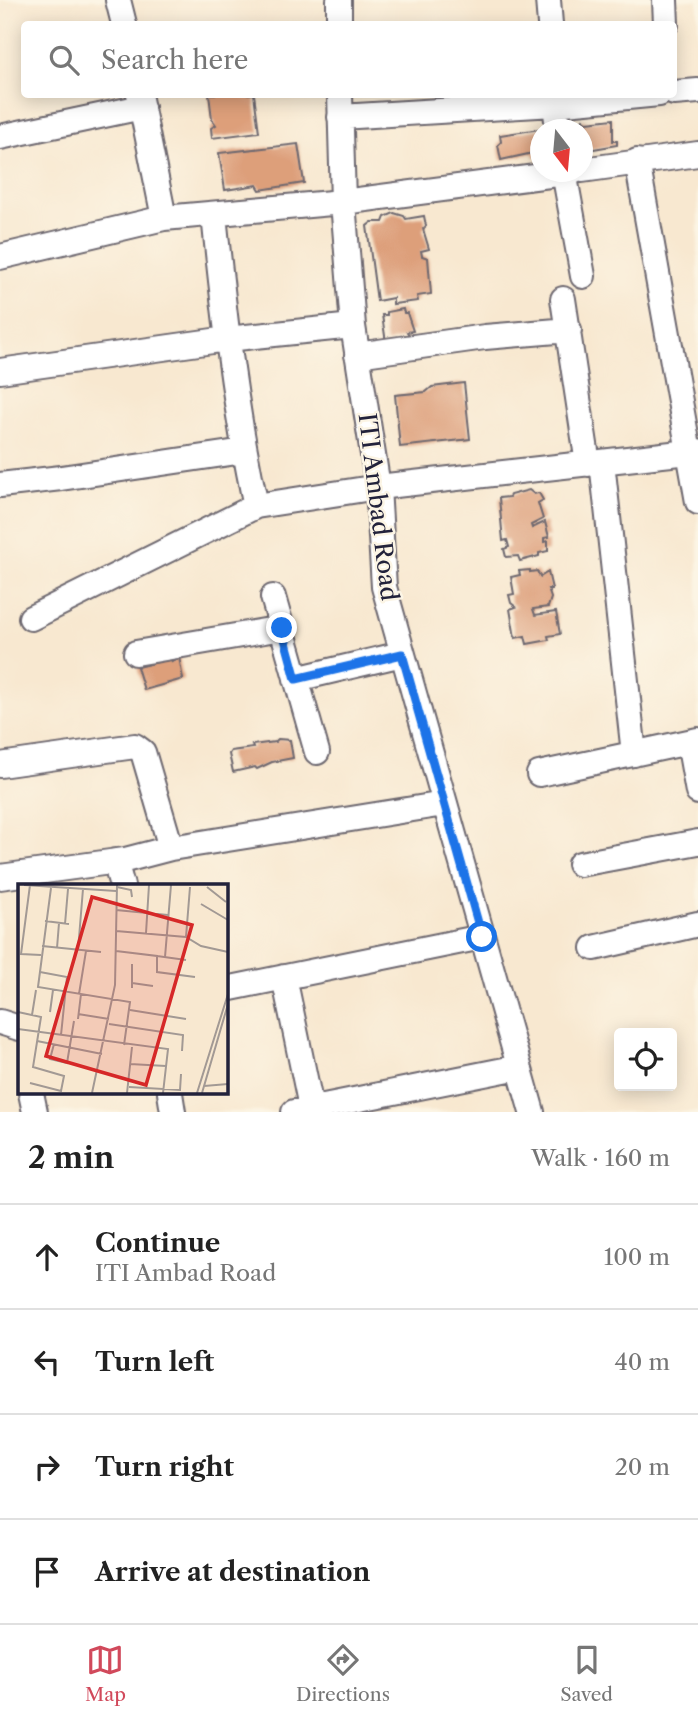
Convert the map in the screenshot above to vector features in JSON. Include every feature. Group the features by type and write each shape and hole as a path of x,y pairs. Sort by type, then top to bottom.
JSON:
{"street":[{"path":"118,0 123,21"},
{"path":"339,0 339,21"},
{"path":"548,0 550,21"},
{"path":"665,0 666,21"},
{"path":"677,93 698,91"},
{"path":"340,106 575,98"},
{"path":"554,99 557,119"},
{"path":"0,136 140,101 164,218"},
{"name":"ITI Ambad Road","path":"340,106 343,202 353,326 378,487 384,587 532,1112"},
{"path":"593,168 698,154"},
{"path":"637,161 693,452 698,502"},
{"path":"0,257 164,218 343,202 530,177"},
{"path":"572,182 583,276"},
{"path":"214,215 227,339 244,451 256,506"},
{"path":"564,299 595,463 634,754"},
{"path":"0,371 227,339 353,326"},
{"path":"358,355 485,337 569,330"},
{"path":"0,485 244,451"},
{"path":"31,618 256,506 378,487 693,452"},
{"path":"273,597 317,752"},
{"path":"136,653 282,628"},
{"path":"296,679 402,654"},
{"path":"539,774 693,741 698,792"},
{"path":"0,765 130,745 140,748 170,848"},
{"path":"0,877 115,861 170,848 444,804"},
{"path":"580,864 698,842"},
{"path":"115,861 121,884"},
{"path":"594,948 698,924"},
{"path":"228,989 482,937"},
{"path":"284,977 306,1111 519,1068"},
{"path":"0,1022 18,1029"},
{"path":"31,1094 35,1112"},
{"path":"170,1094 173,1112"}],"building":[{"path":"209,98 255,98 259,132 212,138 211,128 216,125 212,119"},
{"path":"613,119 613,141 617,141 617,145 593,149 593,121"},
{"path":"530,130 530,154 501,160 498,145 501,142 500,135"},
{"path":"298,144 304,183 260,190 257,185 225,190 219,153"},
{"path":"394,213 406,219 424,216 426,226 423,229 429,249 421,251 422,256 428,258 431,294 417,296 418,301 393,304 393,298 377,301 367,226 372,222 383,222 385,217"},
{"path":"403,309 413,331 407,332 410,336 386,343 382,315"},
{"path":"464,383 470,439 400,447 395,395 426,392 432,387"},
{"path":"529,490 534,494 539,493 543,500 538,503 543,519 531,525 532,528 545,522 549,537 544,538 544,542 548,541 548,551 520,561 518,556 506,557 504,549 509,547 507,540 503,541 499,498"},
{"path":"519,571 537,571 540,577 548,572 552,589 548,589 551,598 548,607 533,609 535,615 556,612 560,634 548,636 549,640 527,644 525,636 515,638 510,609 516,607 511,603 509,595 514,594 511,577 520,575"},
{"path":"179,657 183,679 144,690 137,667 171,659 172,662"},
{"path":"278,739 290,740 293,758 272,762 257,769 255,767 233,772 229,754 231,751 253,748 252,745 275,742"}],"route":[{"path":"282,628 296,679 402,654 482,937"}]}
